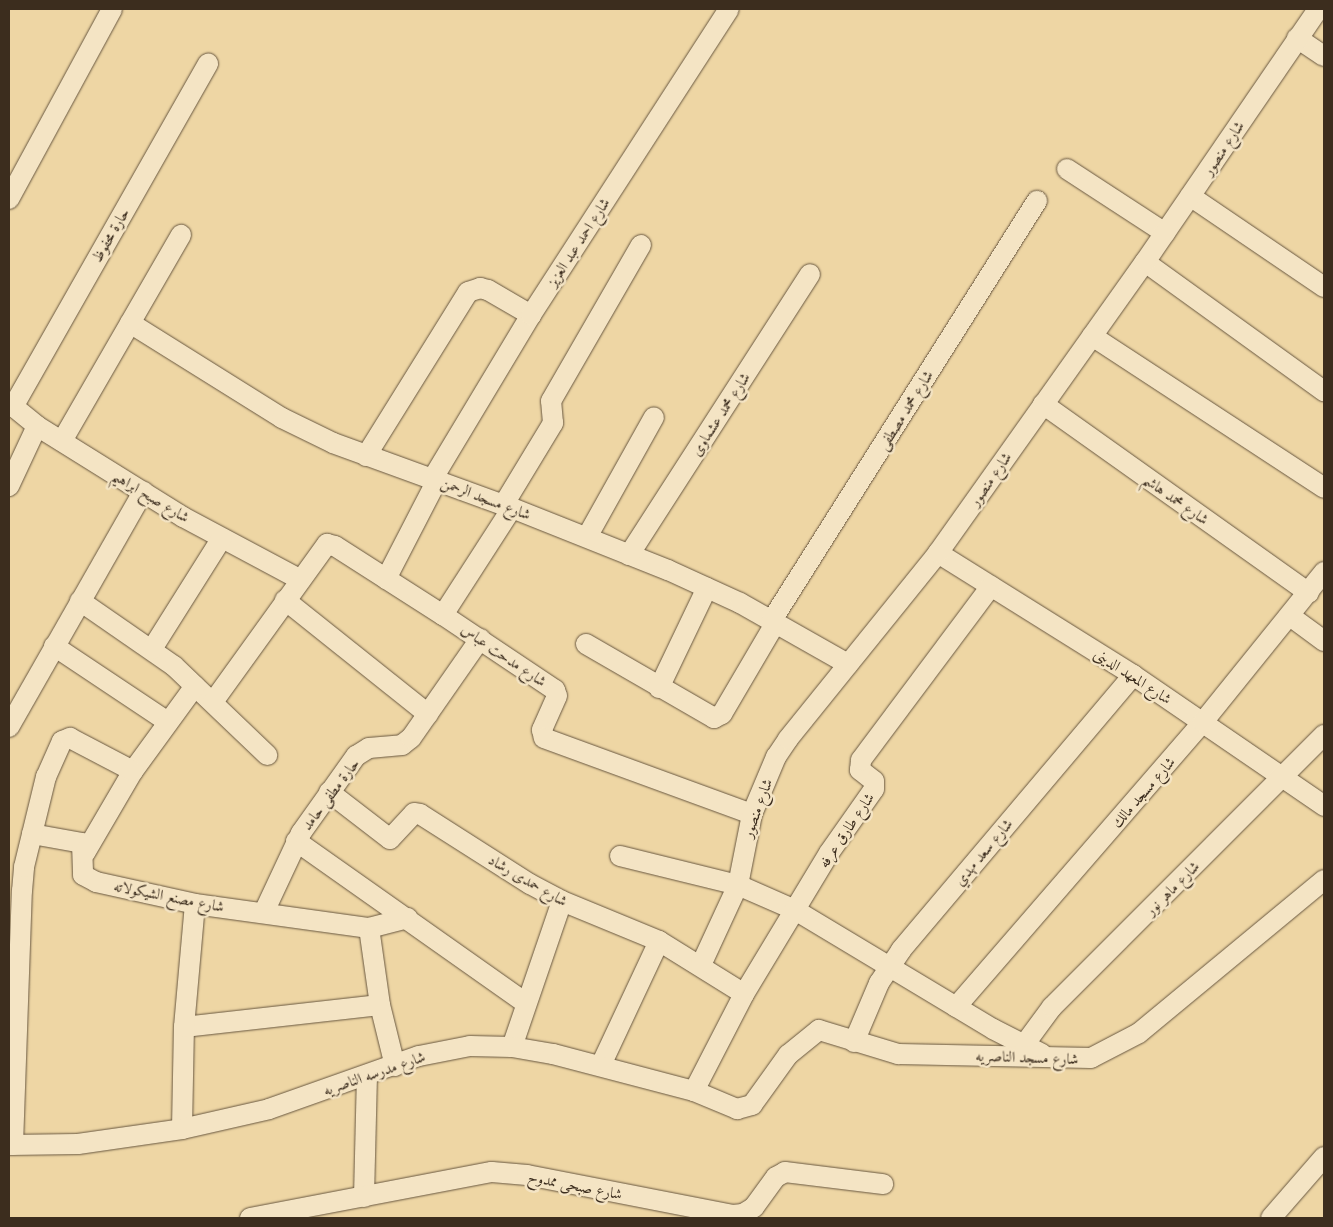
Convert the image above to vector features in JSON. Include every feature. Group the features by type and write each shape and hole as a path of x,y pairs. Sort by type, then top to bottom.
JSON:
{"street":[{"path":"9,199 112,9"},
{"name":"شارع احمد عبد العزيز","path":"386,579 435,479 531,315 729,9"},
{"name":"شارع منصور","path":"701,965 738,885 752,814 784,745 938,553 1145,262 1318,9"},
{"path":"1297,38 1324,56"},
{"name":"حارة محفوظ","path":"11,405 208,64"},
{"path":"1067,169 1165,233"},
{"path":"1190,196 1324,287"},
{"name":"شارع محمد مصطفى","path":"659,688 711,717 722,714 774,621 1037,201"},
{"path":"62,441 181,235"},
{"path":"443,615 508,506 553,423 551,400 641,245"},
{"path":"1145,262 1324,392"},
{"name":"شارع محمد عشماوى","path":"629,555 810,274"},
{"path":"366,456 468,292 480,288 488,290 531,315"},
{"name":"شارع مسجد الرحمن","path":"130,323 282,418 366,456 508,506 707,588 774,621 848,664"},
{"path":"1092,336 1324,488"},
{"name":"شارع محمد هاشم","path":"1043,404 1309,593"},
{"name":"شارع صبح ابراهيم","path":"11,405 37,426 143,492 222,538 299,579"},
{"path":"586,537 654,417"},
{"path":"9,486 37,426"},
{"path":"9,727 143,492"},
{"path":"152,649 222,538"},
{"name":"شارع مدحت عباس","path":"299,579 321,548 327,544 335,546 480,639 557,694 542,730 544,738 752,814"},
{"name":"شارع المعهد الدينى","path":"938,553 1133,675 1324,806"},
{"name":"شارع مسجد مالك","path":"956,1007 1203,722 1309,593 1324,572"},
{"path":"213,702 299,579"},
{"name":"شارع طارق عرفه","path":"694,1091 744,994 795,910 874,789 874,782 860,770 861,760 991,586"},
{"path":"586,644 659,688 707,588"},
{"path":"285,600 428,714"},
{"path":"80,601 152,649 213,702 267,756"},
{"path":"1290,616 1324,641"},
{"name":"حارة مطفى حامد","path":"264,912 296,841 356,756 369,748 402,745 411,738 480,639"},
{"path":"54,646 168,722"},
{"name":"شارع سعد مهدي","path":"854,1042 869,1002 890,965 1133,675"},
{"path":"85,853 133,771 195,686"},
{"name":"شارع ماهر نور","path":"1024,1045 1052,1007 1324,735"},
{"path":"11,1145 22,891 32,834 46,777 64,739 74,738 133,771"},
{"name":"شارع حمدى رشاد","path":"329,792 390,839 414,813 420,814 530,884 562,901 659,941 701,965 744,994"},
{"path":"32,834 82,843 85,853"},
{"path":"296,841 408,918 526,1003"},
{"name":"شارع مصنع الشيكولاته","path":"85,853 84,875 90,880 195,904 264,912 369,928"},
{"path":"620,856 738,885 795,910 890,965 956,1007 1048,1057"},
{"name":"شارع مسجد الناصريه","path":"737,1108 752,1105 788,1055 816,1032 824,1030 854,1042 898,1054 1091,1058 1138,1033 1324,880"},
{"path":"512,1047 562,901"},
{"path":"182,1129 184,1028 195,904"},
{"path":"395,1066 380,1005 369,928 408,918"},
{"path":"601,1066 659,941"},
{"path":"184,1028 380,1005"},
{"name":"شارع مدرسه الناصريه","path":"11,1145 78,1144 182,1129 270,1109 445,1049 512,1047 601,1066 694,1091 737,1108"},
{"path":"364,1197 367,1076"},
{"path":"1271,1218 1324,1156"},
{"name":"شارع صبحى ممدوح","path":"250,1218 492,1172 506,1172 733,1216 744,1214 754,1207 776,1177 785,1172 883,1184"}]}
